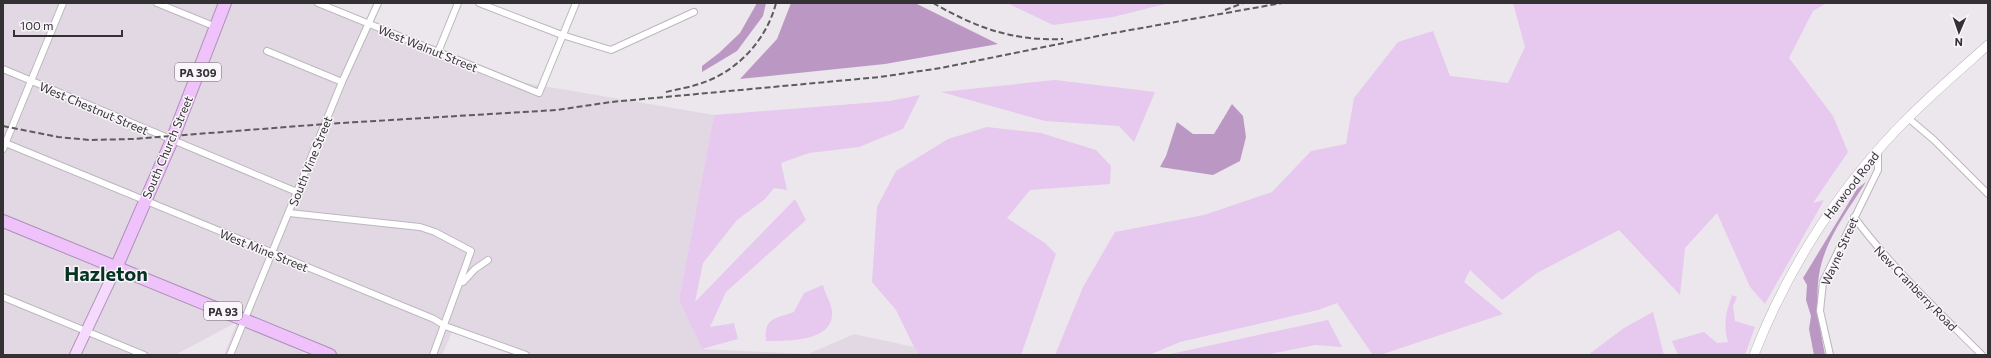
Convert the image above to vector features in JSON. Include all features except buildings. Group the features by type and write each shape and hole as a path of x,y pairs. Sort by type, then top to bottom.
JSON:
{"highway":[{"name":"South Church Street","path":"116,268 172,140 225,3"},
{"name":"PA 93","path":"3,221 330,355"}],"main road":[{"name":"PA 309","path":"75,355 116,268"}],"street":[{"path":"4,145 63,3"},
{"path":"157,3 216,27"},
{"name":"West Walnut Street","path":"318,3 539,93 562,35"},
{"name":"South Vine Street","path":"230,355 342,82 378,3"},
{"path":"438,52 458,3"},
{"path":"479,3 562,35 612,50 694,12"},
{"path":"562,35 576,3"},
{"name":"Harwood Road","path":"1754,355 1764,329 1792,272 1822,222 1878,152 1908,118 1988,45"},
{"path":"267,51 342,82"},
{"name":"West Chestnut Street","path":"3,69 297,192"},
{"path":"1908,118 1934,140 1988,194"},
{"name":"West Mine Street","path":"4,145 272,252 434,319 445,326 526,355"},
{"name":"Wayne Street","path":"1830,355 1820,311 1823,282 1878,170 1878,152"},
{"path":"288,213 420,227 435,232 471,252 445,326 433,355"},
{"name":"New Cranberry Road","path":"1854,217 1876,247 1897,270 1982,355"},
{"path":"461,282 488,260"},
{"path":"3,297 144,355"}],"shaded area":[{"path":"3,3 311,3 508,80 714,115 679,300 702,349 808,354 854,334 914,347 919,355 512,355 452,332 442,355 312,355 303,352 301,355 224,355 237,322 175,355 3,355"},
{"path":"757,3 766,3 763,16 737,51 702,72 702,66 719,53 740,33"},
{"path":"791,3 915,3 998,44 885,64 740,79 777,39"},
{"path":"1007,3 1169,3 1113,17 1053,25"},
{"path":"1513,3 1827,3 1813,11 1789,58 1833,116 1848,152 1813,203 1824,200 1765,304 1750,287 1717,213 1685,248 1680,295 1619,230 1537,273 1502,300 1470,270 1464,282 1503,314 1380,355 1373,355 1337,303 1318,310 1180,342 1149,355 1055,355 1083,287 1115,232 1204,215 1272,192 1311,151 1346,144 1354,98 1398,42 1433,31 1450,76 1508,83 1525,47"},
{"path":"1055,80 1155,92 1134,142 1119,126 1045,121 941,92"},
{"path":"920,95 903,129 859,147 809,153 781,163 787,190 774,188 765,199 737,220 703,263 695,302 795,199 806,220 726,292 710,327 734,323 738,339 702,349 679,300 714,115 890,101"},
{"path":"1232,104 1243,116 1246,137 1240,161 1213,175 1160,167 1166,156 1177,122 1193,134 1214,134"},
{"path":"987,127 1041,133 1096,150 1111,166 1110,184 1030,190 1007,218 1045,243 1056,254 1021,355 919,355 896,310 872,282 877,207 896,171 948,139"},
{"path":"1866,182 1831,238 1822,262 1818,285 1818,305 1825,355 1814,355 1809,329 1811,316 1806,300 1807,285 1803,278 1857,189"},
{"path":"823,285 832,312 831,322 825,329 808,338 785,341 766,341 767,327 772,320 794,312 804,293"},
{"path":"1732,295 1737,297 1733,306 1735,321 1755,327 1745,355 1678,355 1672,341 1704,332 1717,343 1728,342 1726,336 1726,318"},
{"path":"1653,312 1664,355 1588,355 1624,328"},
{"path":"1328,320 1342,347 1315,345 1265,355 1166,355"}],"railway":[{"path":"666,92 715,78 739,62 749,52 766,29 776,3"},
{"path":"933,3 949,12 995,31 1027,38 1063,39"},
{"path":"1225,10 1243,3"},
{"path":"3,126 58,137 90,140 133,139 325,124 557,110 611,102 880,77 941,68 1108,34 1282,3"}],"district":[{"name":"Hazleton","path":"106,273"}]}
